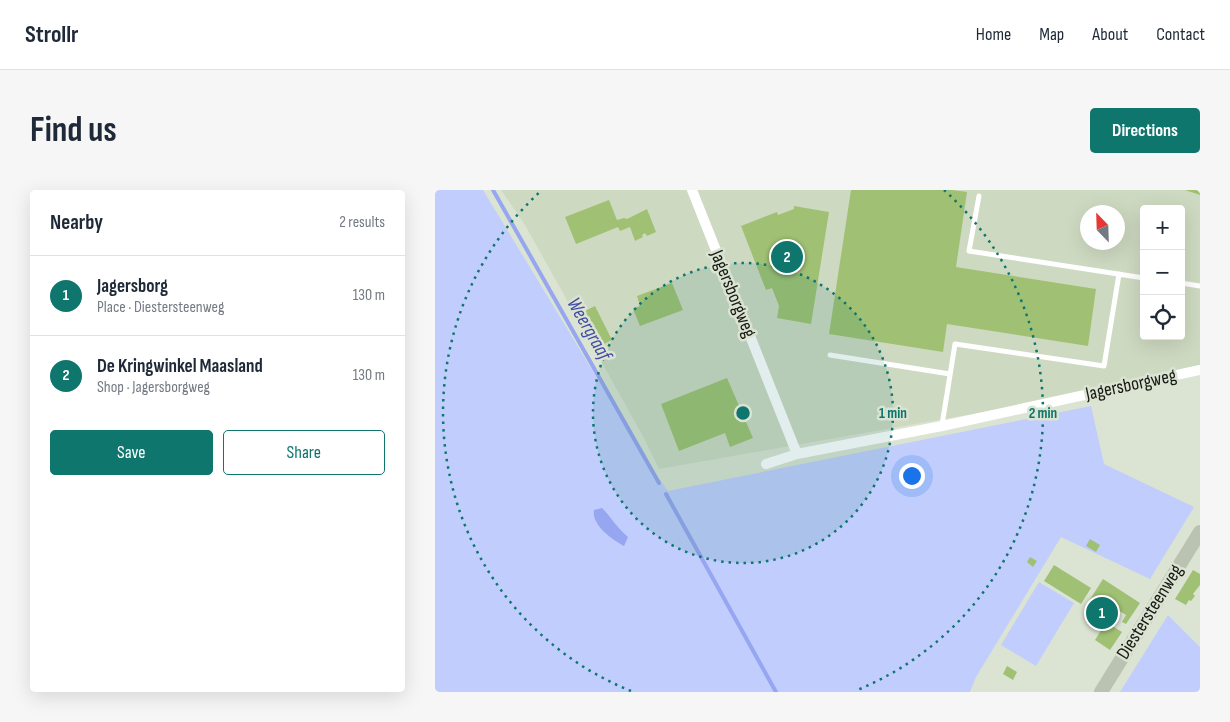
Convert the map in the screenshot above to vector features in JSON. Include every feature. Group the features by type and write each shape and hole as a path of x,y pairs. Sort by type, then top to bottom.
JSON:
{"main road":[{"name":"Diestersteenweg","path":"1101,692 1200,532"}],"street":[{"name":"Jagersborgweg","path":"692,190 797,454"},
{"name":"Jagersborgweg","path":"766,464 797,454 942,426 1200,370"}],"lane":[{"path":"979,196 969,251 1140,277"},
{"path":"942,426 955,344 1104,366 1119,274"},
{"path":"1185,284 1200,286"},
{"path":"830,355 950,374"}],"shaded area":[{"path":"435,190 483,190 654,472 668,491 1091,406 1104,464 1194,507 1150,579 1061,537 976,677 970,692 435,692"},
{"path":"501,190 1200,190 1200,374 659,469 644,438 525,225"},
{"path":"602,508 628,537 624,546 609,536 596,521 594,510"},
{"path":"1039,582 1074,603 1036,666 1001,645"},
{"path":"1168,615 1200,647 1200,692 1120,692"}],"building":[{"path":"851,190 952,190 967,192 956,267 1096,289 1088,346 947,324 943,352 829,334"},
{"path":"1185,190 1200,190 1200,195"},
{"path":"609,200 617,220 627,219 647,209 656,232 647,236 645,233 642,235 643,237 635,241 630,227 620,231 618,227 576,244 565,217"},
{"path":"794,206 829,212 811,324 777,318 779,306 772,288 766,290 741,226 777,212 778,215 794,209"},
{"path":"672,283 683,310 640,326 633,309 640,306 637,296"},
{"path":"595,306 612,340 602,345 585,311"},
{"path":"727,378 753,438 730,447 725,433 679,451 661,404"},
{"path":"1090,539 1100,545 1096,552 1086,546"},
{"path":"1030,557 1037,561 1033,567 1027,562"},
{"path":"1054,565 1091,588 1081,604 1044,581"},
{"path":"1193,570 1200,574 1200,585 1193,594 1195,596 1186,605 1175,599"},
{"path":"1103,579 1140,603 1126,624 1122,622 1126,615 1118,610 1109,624 1122,632 1110,650 1095,640 1103,627 1087,616 1094,605 1089,601"},
{"path":"1007,666 1017,672 1013,680 1003,674"}],"waterway":[{"name":"Weergraaf","path":"493,190 659,483"},
{"path":"666,494 776,692"}],"place":[{"name":"De Kringwinkel Maasland","path":"787,257"},
{"name":"Jagersborg","path":"1102,613"}]}
